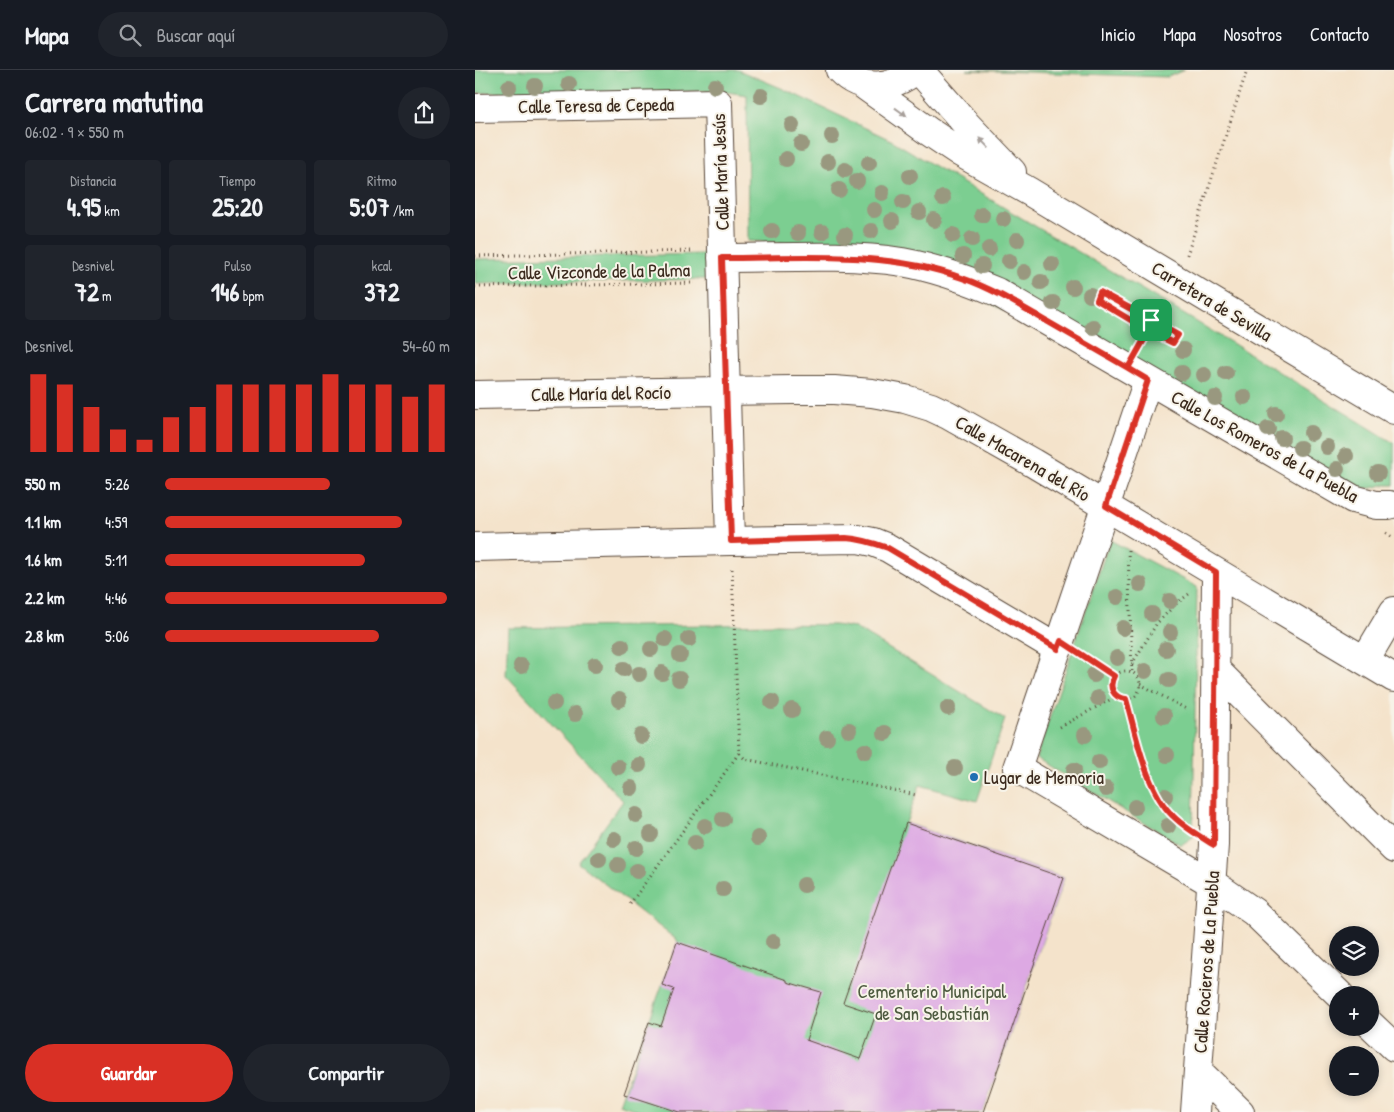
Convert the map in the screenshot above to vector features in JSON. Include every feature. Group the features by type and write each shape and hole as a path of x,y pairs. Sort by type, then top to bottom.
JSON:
{"street":[{"path":"842,74 877,85 892,84 906,78 916,70"},
{"name":"Carretera de Sevilla","path":"919,70 967,125 1030,192"},
{"name":"Carretera de Sevilla","path":"842,74 961,153 1179,280 1394,410"},
{"name":"Calle Teresa de Cepeda","path":"475,108 718,103"},
{"name":"Calle María Jesús","path":"718,103 731,541"},
{"name":"Calle Los Romeros de La Puebla","path":"723,264 852,257 904,263 963,278 997,292 1353,499 1376,505 1389,505"},
{"path":"1138,374 1116,512 1059,645 1017,768 1212,882 1254,912 1331,986"},
{"path":"1351,385 1394,398"},
{"name":"Calle Macarena del Río","path":"726,391 834,390 872,393 905,399 948,414 1394,678"},
{"name":"Calle María del Rocío","path":"475,395 726,391"},
{"path":"475,547 858,539 888,548 1059,645"},
{"name":"Calle Rocieros de La Puebla","path":"1195,1112 1214,845 1216,572"},
{"path":"1365,660 1394,612"},
{"path":"1216,670 1394,850"},
{"path":"1379,1033 1394,1048"},
{"path":"1198,1071 1240,1112"}],"path":[{"path":"1151,320 1179,280 1247,70"},
{"name":"Calle Vizconde de la Palma","path":"475,256 723,264"},
{"name":"Calle Vizconde de la Palma","path":"475,287 723,264"},
{"path":"1100,292 1178,335 1173,343 1149,331 1097,300 1100,292"},
{"path":"1138,374 1149,331"},
{"path":"1116,512 1132,672"},
{"path":"1385,532 1394,538"},
{"path":"630,904 739,753 731,541"},
{"path":"1132,665 1157,623 1176,604 1216,572"},
{"path":"1059,645 1114,676"},
{"path":"1123,670 1132,672 1136,674 1140,684 1138,692 1135,696 1126,699 1117,696 1111,684 1114,676 1123,670"},
{"path":"1140,684 1215,724"},
{"path":"1025,744 1117,696"},
{"path":"1126,699 1143,760 1156,794 1172,816 1193,833 1214,845"},
{"path":"739,753 745,758 916,795"}],"green space":[{"path":"475,70 738,70 781,88 893,141 1232,343 1394,443 1394,485 1358,488 878,247 748,241 747,95 720,91 475,93"},
{"path":"966,70 1184,70 1168,77"},
{"path":"705,254 706,279 475,284 475,259"},
{"path":"1110,540 1197,587 1193,837 1181,845 1036,758"},
{"path":"775,624 835,625 855,628 1005,719 977,801 920,785 906,823 1064,878 983,1112 642,1112 619,1104 678,941 578,863 623,801 506,675 508,628"}],"building":[{"name":"Cementerio Municipal de San Sebastián","path":"906,823 1064,878 983,1112 679,1112 624,1094 649,1022 661,1026 674,989 662,985 677,942 787,980 787,982 821,992 806,1040 860,1059 876,1014 843,1003"}],"place":[{"name":"Lugar de Memoria","path":"974,777"}],"route":[{"path":"1151,320 1100,292 1097,300 1149,331 1134,358 1128,368 1148,380 1106,506 1216,572 1214,845 1193,833 1172,816 1156,794 1143,760 1126,699 1121,699 1112,689 1111,684 1114,676 1061,641 1058,649 888,548 873,542 846,538 731,541 722,258 852,257 879,259 932,269 963,278 997,292 1128,368 1149,331 1173,343 1178,335 1151,320"}]}
